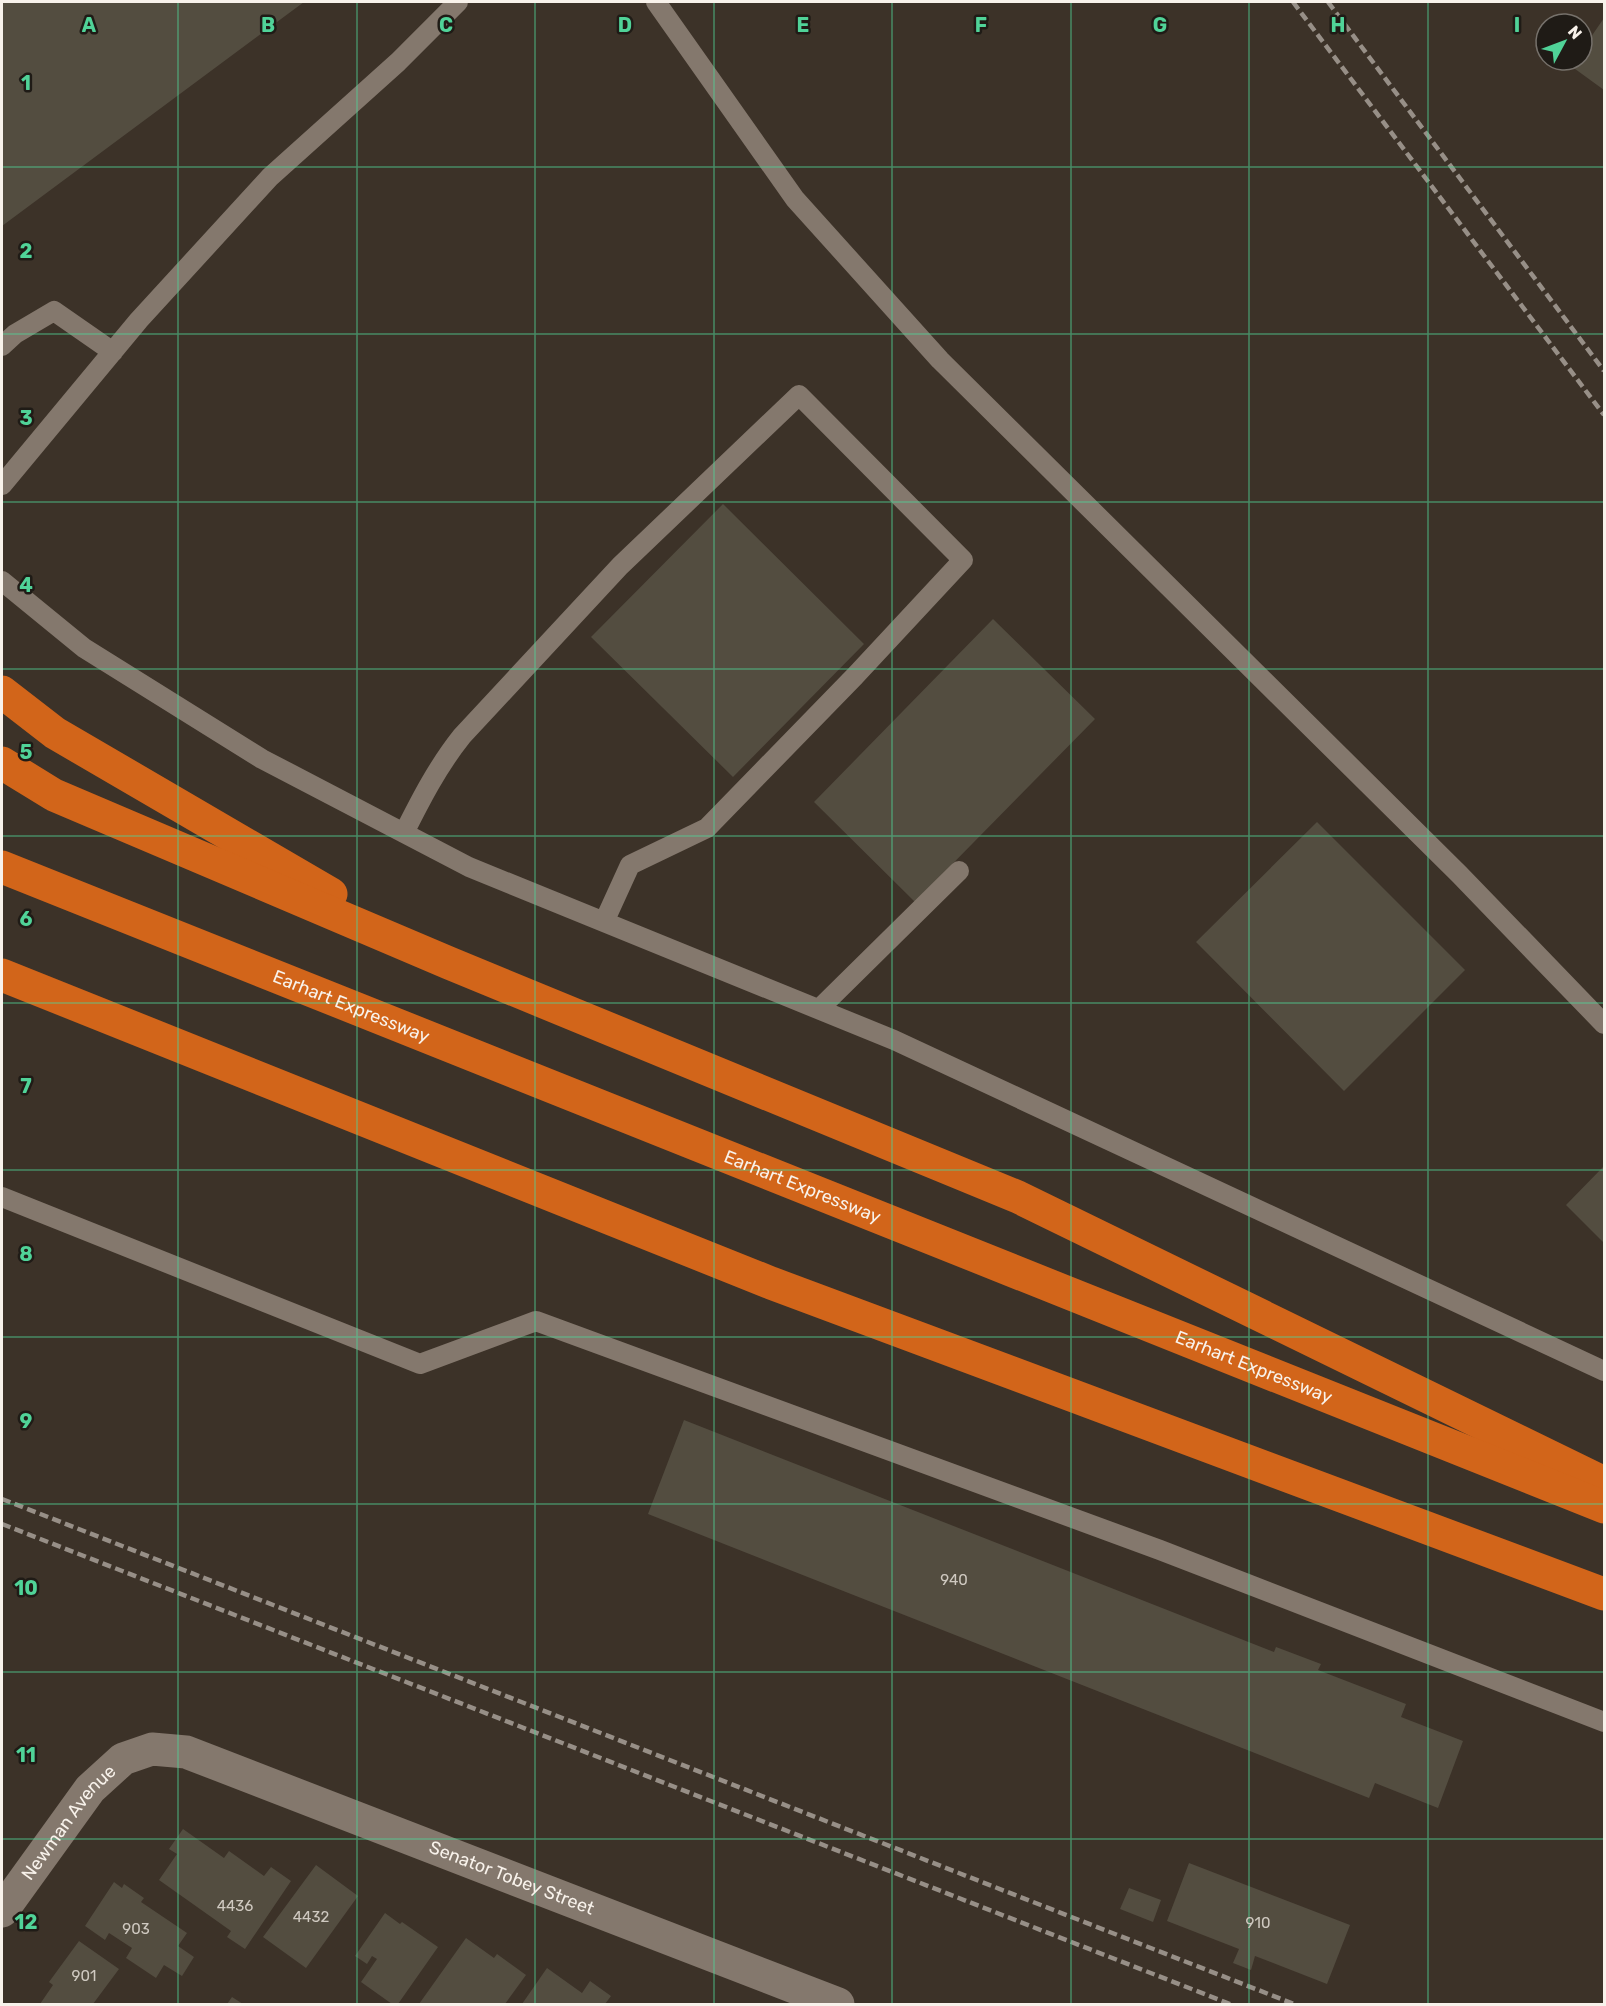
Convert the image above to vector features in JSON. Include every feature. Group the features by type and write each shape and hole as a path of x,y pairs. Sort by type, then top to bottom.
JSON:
{"highway":[{"path":"2,692 55,733 449,963"},
{"path":"2,763 54,795 449,963 1018,1197 1605,1483"},
{"name":"Earhart Expressway","path":"2,867 1605,1507"},
{"path":"2,975 771,1283 1605,1594"}],"street":[{"name":"Newman Avenue","path":"2,1911 90,1789 123,1759 152,1749 186,1752"},
{"name":"Senator Tobey Street","path":"186,1752 838,2004"}],"lane":[{"path":"2,485 113,352 270,177 398,62 458,2"},
{"path":"656,2 795,199 940,360 1459,874 1605,1024"},
{"path":"2,346 15,334 54,311 113,352"},
{"path":"404,833 446,756 469,729 620,566 799,395 963,560 707,828 630,865 604,922"},
{"path":"2,581 84,648 262,759 469,867 904,1045 1605,1371"},
{"path":"819,1009 958,871"},
{"path":"2,1197 420,1364 536,1321 1160,1550 1605,1722"}],"building":[{"path":"2,2 304,2 2,226"},
{"path":"1604,18 1604,90 1579,72 1594,72 1594,33"},
{"path":"723,504 864,644 733,777 591,637"},
{"path":"993,619 1095,719 915,902 814,802"},
{"path":"1317,822 1465,970 1344,1091 1196,942"},
{"path":"1604,1166 1604,1243 1566,1205"},
{"path":"684,1420 1274,1652 1276,1647 1321,1664 1318,1670 1406,1704 1401,1717 1463,1741 1438,1808 1375,1783 1369,1798 648,1514"},
{"path":"183,1829 224,1858 229,1851 264,1876 271,1867 291,1881 245,1949 227,1937 231,1931 159,1880 177,1854 169,1849"},
{"path":"1189,1863 1350,1925 1327,1984 1255,1956 1251,1970 1233,1963 1239,1949 1167,1921"},
{"path":"316,1865 358,1896 306,1968 263,1937"},
{"path":"114,1882 122,1888 124,1884 144,1898 141,1902 187,1933 178,1946 194,1957 182,1976 164,1965 156,1978 126,1958 132,1948 109,1933 105,1940 85,1926"},
{"path":"1129,1888 1161,1900 1153,1922 1120,1909"},
{"path":"385,1913 438,1947 398,2004 392,2004 361,1982 377,1959 372,1956 367,1964 355,1956"},
{"path":"466,1938 494,1958 497,1954 526,1975 505,2004 419,2004"},
{"path":"79,1941 119,1969 93,2004 40,2004 53,1985 49,1982"},
{"path":"547,1968 582,1993 590,1981 611,1996 605,2004 522,2004"},
{"path":"232,1997 243,2004 227,2004"}],"railway":[{"path":"1293,2 1604,415"},
{"path":"1328,2 1604,371"},
{"path":"2,1499 1294,2004"},
{"path":"2,1524 1230,2004"}]}
